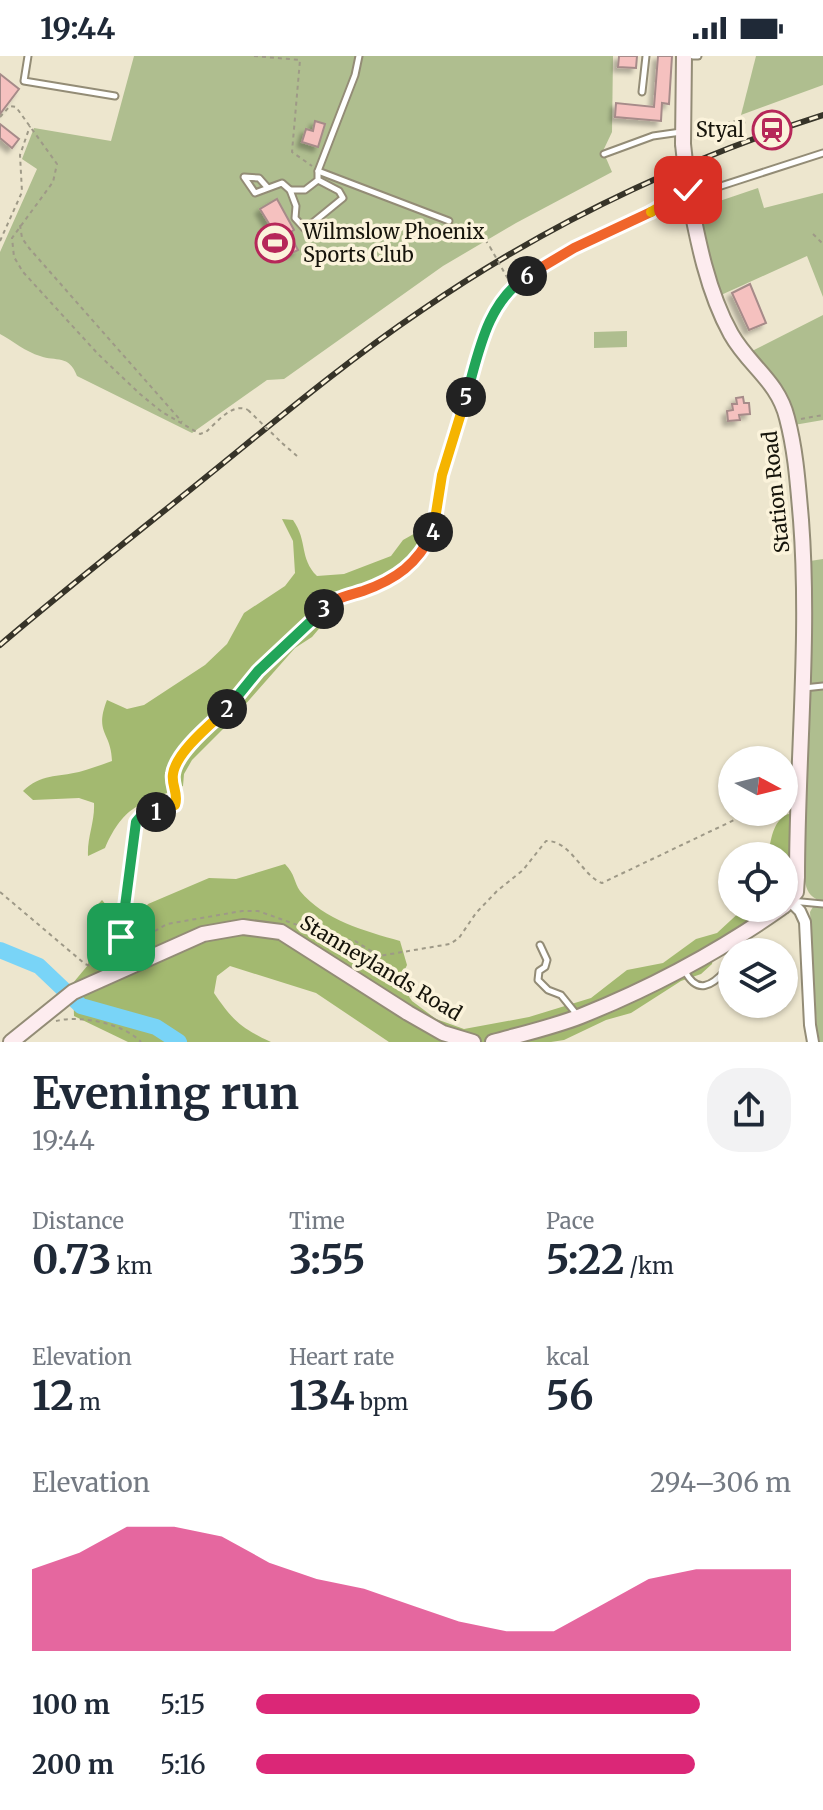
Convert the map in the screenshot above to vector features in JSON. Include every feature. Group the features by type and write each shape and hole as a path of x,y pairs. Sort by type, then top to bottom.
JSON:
{"street":[{"name":"Station Road","path":"684,56 682,137 702,254 725,323 744,354 779,394 788,421 796,470 804,561 798,846"},
{"path":"798,910 805,922 813,1042"},
{"path":"493,1042 578,1017 628,996 757,922"},
{"name":"Stanneylands Road","path":"11,1042 73,992 203,934 229,928 265,928 281,932 440,1037 473,1042"}],"lane":[{"path":"28,56 24,81 115,96"},
{"path":"318,180 318,171 355,75 359,56"},
{"path":"642,92 646,56"},
{"path":"604,154 653,136 682,137"},
{"path":"488,327 500,301 512,286 574,248 689,192 823,153"},
{"path":"318,171 449,221"},
{"path":"267,187 284,183 296,206 295,218 302,228 308,229 343,198 339,191 318,180"},
{"path":"290,190 305,190 318,180"},
{"path":"803,688 823,686"},
{"path":"798,905 823,904"},
{"path":"540,945 547,960 545,967 539,971 538,980 548,990 561,995 578,1017"},
{"path":"683,967 692,983 698,986 718,980"}],"path":[{"path":"254,56 300,60 292,152 318,171"},
{"path":"0,117 13,105 55,157 57,171 53,182 12,238 14,257 23,272 130,384 162,412 200,434 235,408 242,407 297,456"},
{"path":"682,137 735,121 747,123"},
{"path":"0,241 22,192 20,155 30,126"},
{"path":"449,221 484,238 508,279"},
{"path":"21,224 19,230 29,248 186,425"},
{"path":"813,234 823,244"},
{"path":"123,956 121,937 125,892 136,822 141,816 175,805 177,794 172,781 178,759 238,697 258,671 332,601 395,577 423,552 435,529 442,475 488,327"},
{"path":"788,421 823,415"},
{"path":"327,935 358,942 379,956 450,944 459,938 476,913 497,891 528,864 546,841 552,840 562,847 596,881 602,883 721,826"},
{"path":"0,892 85,964 106,971"},
{"path":"54,1022 71,1019 111,1026 124,1030 141,1042"}],"green space":[{"name":"Wilmslow Phoenix Sports Club","path":"134,56 613,56 612,132 603,151 612,172 443,266 284,379 267,380 192,433 77,376 70,364 35,354 0,334 0,252 37,169 22,159 34,128 111,141"},
{"path":"756,56 823,56 823,85 741,115"},
{"path":"758,188 764,208 823,193 823,297 807,256 721,295 709,258 699,208"},
{"path":"823,315 823,420 794,425 773,374 750,352"},
{"path":"627,331 627,347 594,348 594,332"},
{"path":"282,519 293,520 298,528 308,563 317,576 344,574 391,556 403,540 426,527 430,539 419,558 387,581 332,601 325,607 323,624 312,637 295,648 192,760 184,774 183,786 136,807 120,822 105,848 88,856 94,803 79,798 33,800 23,791 43,779 112,761 102,720 107,700 127,709 144,705 205,665 227,644 244,613 285,586 295,573 293,541"},
{"path":"823,559 823,901 816,899 808,890 804,857 810,561"},
{"path":"775,826 798,826 798,842 770,842"},
{"path":"285,864 300,891 321,910 346,923 400,941 407,965 399,982 412,1001 436,1019 464,1029 529,1017 591,998 627,970 663,963 696,939 717,933 729,922 758,922 734,938 718,938 712,964 701,974 681,981 631,1013 606,1020 564,1040 551,1042 389,1042 316,993 230,966 217,976 214,993 238,1023 271,1042 128,1042 74,1016 73,983 88,965 92,911 102,900 116,923 135,923 148,904 209,878 236,879"},
{"path":"814,905 823,907 823,1042 820,1042 817,1029 810,912"}],"building":[{"path":"619,56 637,56 636,68 618,67"},
{"path":"658,56 672,56 669,104 662,103 661,121 615,117 616,103 654,107"},
{"path":"0,74 19,89 0,114"},
{"path":"315,121 325,124 318,147 302,142 306,129 313,131"},
{"path":"0,124 19,139 12,148 0,138"},
{"path":"277,199 294,230 289,233 298,250 292,253 288,246 284,248 260,209"},
{"path":"750,284 766,323 749,330 732,293"},
{"path":"743,397 744,403 749,403 750,414 739,415 740,420 728,421 727,411 733,410 732,404 737,404 736,398"}],"waterway":[{"path":"0,950 39,966 81,1006 156,1027 179,1042"}],"railway":[{"path":"0,645 315,389 468,279 565,223 666,174 823,115"}],"place":[{"name":"Styal","path":"772,130"},
{"name":"Wilmslow Phoenix Sports Club","path":"275,243"}],"route":[{"path":"121,937 136,822 141,816 177,803 172,781 178,759 238,697 258,671 332,601 395,577 423,552 435,529 440,484 480,349 494,310 507,291 574,248 649,213 688,190"}]}
